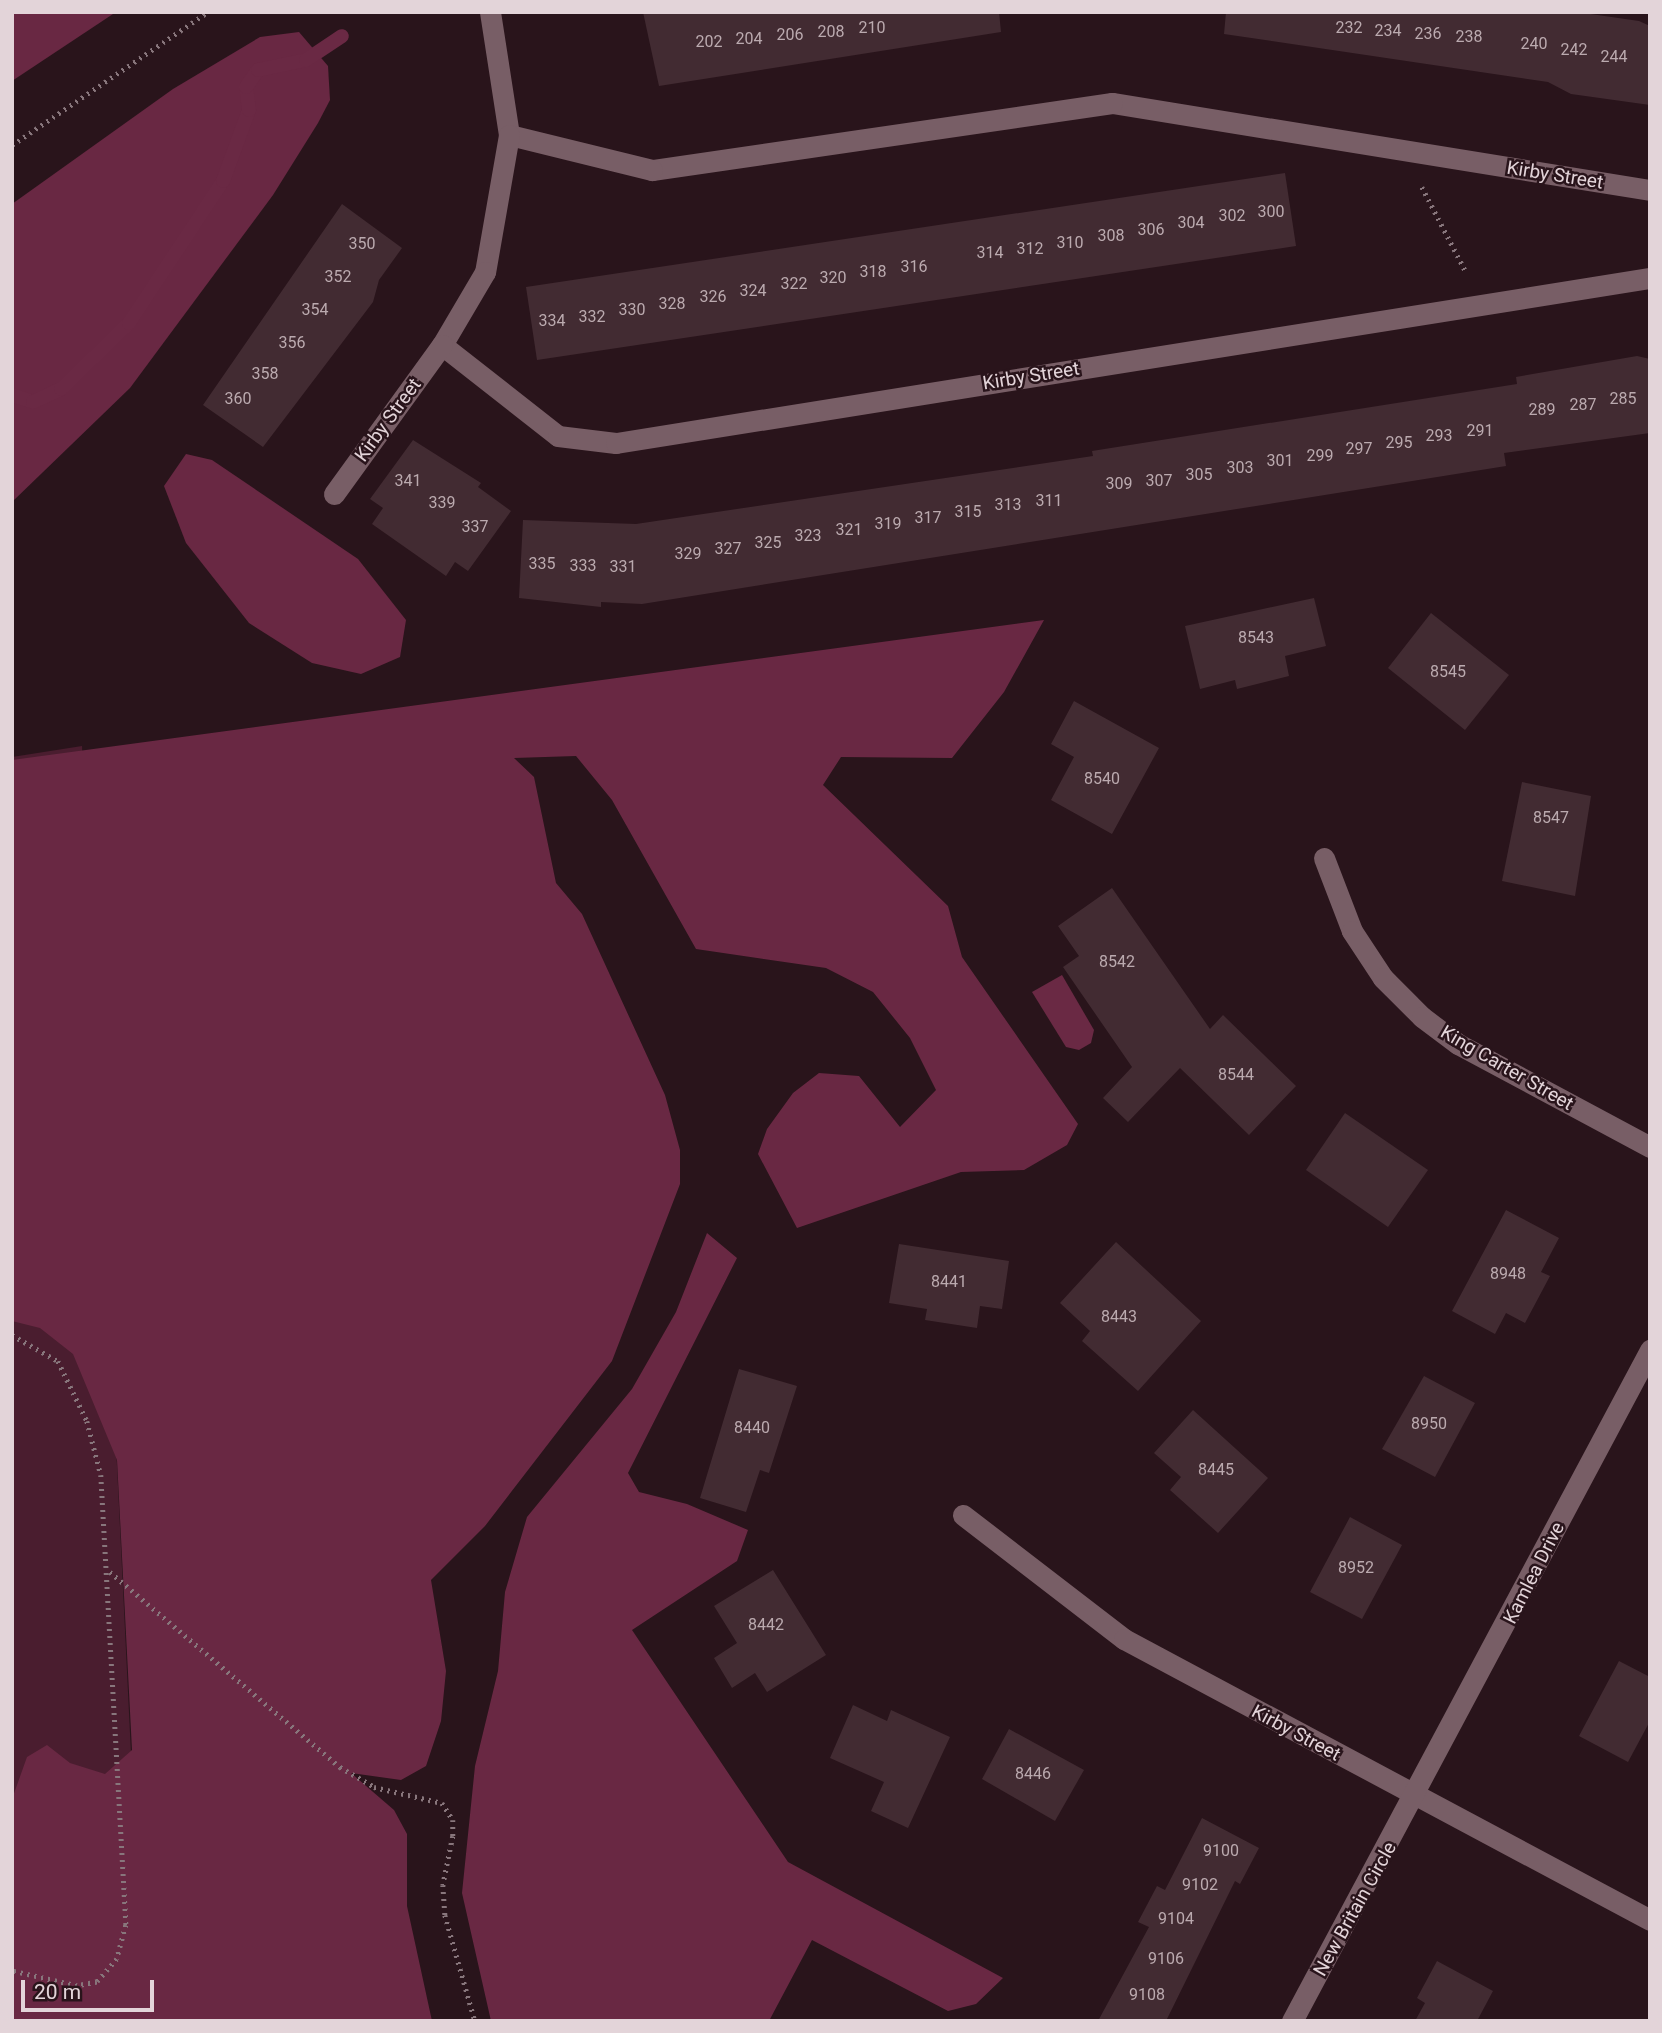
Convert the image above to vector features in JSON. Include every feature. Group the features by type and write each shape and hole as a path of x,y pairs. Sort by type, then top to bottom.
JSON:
{"street":[{"name":"Kirby Street","path":"334,494 442,345 485,272 509,135 490,12"},
{"name":"Kirby Street","path":"509,135 652,170 1112,103 1650,190"},
{"name":"Kirby Street","path":"442,345 558,436 616,443 1650,278"},
{"name":"King Carter Street","path":"1324,858 1352,931 1383,978 1422,1017 1458,1044 1650,1147"},
{"name":"Kamlea Drive","path":"1417,1797 1650,1350"},
{"name":"Kirby Street","path":"963,1515 1124,1639 1650,1920"},
{"name":"New Britain Circle","path":"1292,2021 1417,1797"}],"path":[{"path":"12,145 208,12"},
{"path":"1422,186 1453,247"},
{"path":"12,1335 58,1361 81,1406 101,1475 110,1571 124,1942 108,1972 87,1985 12,1971"},
{"path":"110,1571 341,1767 373,1787 442,1803 453,1819 445,1915 475,2021"}],"shaded area":[{"path":"12,12 116,12 12,81"},
{"path":"299,32 328,66 330,100 318,123 273,195 130,388 12,502 12,204 173,89 260,37"},
{"path":"186,454 212,460 358,559 406,620 400,657 361,674 312,663 249,623 186,543 164,486"},
{"path":"1044,620 1004,692 952,758 841,757 823,785 948,906 962,957 1078,1124 1067,1145 1024,1170 961,1172 797,1228 758,1154 767,1129 793,1093 819,1073 859,1076 900,1127 936,1090 910,1038 873,992 826,968 696,949 612,800 576,756 514,758 534,777 556,883 582,914 665,1095 680,1150 680,1184 612,1361 485,1526 431,1580 446,1671 441,1721 426,1766 401,1780 351,1773 394,1810 407,1834 407,1906 432,2021 12,2021 12,1799 27,1757 47,1745 70,1763 105,1774 132,1750 117,1460 73,1354 40,1328 12,1321 12,760"},
{"path":"82,746 144,2021 12,2021 12,757"},
{"path":"1062,975 1094,1030 1091,1043 1079,1050 1066,1047 1032,992"},
{"path":"707,1233 737,1258 628,1473 639,1492 687,1504 748,1530 737,1561 632,1630 788,1862 1003,1978 976,2004 948,2011 812,1940 769,2021 491,2021 462,1893 475,1766 498,1671 505,1592 527,1517 632,1389 676,1312"}],"building":[{"path":"643,12 999,12 1001,32 659,86"},
{"path":"1226,12 1577,12 1639,21 1650,26 1650,105 1571,94 1548,82 1224,34"},
{"path":"1285,173 1296,246 537,360 526,287"},
{"path":"342,204 402,248 379,280 373,302 263,447 203,405"},
{"path":"1637,356 1650,359 1650,433 1504,453 1506,466 642,604 601,602 601,607 519,598 523,520 636,524 1093,456 1092,451 1517,384 1516,377"},
{"path":"413,440 481,483 478,487 511,511 468,571 455,562 446,576 372,524 383,508 370,499"},
{"path":"1314,598 1326,646 1285,656 1289,676 1237,689 1235,680 1200,689 1185,626"},
{"path":"1431,613 1509,675 1465,730 1388,668"},
{"path":"1074,701 1159,748 1112,834 1051,800 1074,757 1051,744"},
{"path":"1522,782 1591,796 1575,896 1502,881"},
{"path":"1112,888 1210,1029 1223,1015 1296,1086 1249,1135 1180,1068 1128,1122 1103,1098 1132,1067 1063,967 1079,956 1058,926"},
{"path":"1345,1113 1428,1170 1388,1227 1306,1170"},
{"path":"1506,1210 1559,1238 1541,1272 1550,1276 1525,1323 1506,1313 1495,1334 1452,1311"},
{"path":"1116,1242 1201,1321 1138,1391 1082,1341 1090,1331 1060,1303"},
{"path":"899,1244 1009,1261 1002,1309 980,1306 977,1328 925,1320 927,1309 889,1303"},
{"path":"739,1369 797,1386 769,1473 760,1470 746,1512 700,1498"},
{"path":"1424,1376 1475,1403 1435,1477 1382,1449"},
{"path":"1193,1410 1268,1478 1218,1533 1170,1490 1181,1477 1154,1453"},
{"path":"1350,1517 1402,1545 1362,1619 1310,1592"},
{"path":"773,1570 826,1655 767,1692 755,1673 732,1688 714,1658 737,1643 714,1606"},
{"path":"1619,1661 1650,1677 1650,1721 1628,1762 1579,1736"},
{"path":"853,1705 887,1721 891,1710 950,1737 908,1828 871,1811 884,1782 830,1758"},
{"path":"1009,1729 1084,1770 1055,1821 982,1779"},
{"path":"1202,1818 1259,1848 1240,1884 1235,1881 1166,2021 1098,2021 1149,1927 1138,1922 1157,1886 1165,1890"},
{"path":"1437,1961 1493,1991 1477,2021 1415,2021 1425,2003 1417,1998"}],"waterway":[{"path":"12,395 33,402 61,389 129,323 223,181 249,110 246,87 258,70 306,60 342,36"}]}
